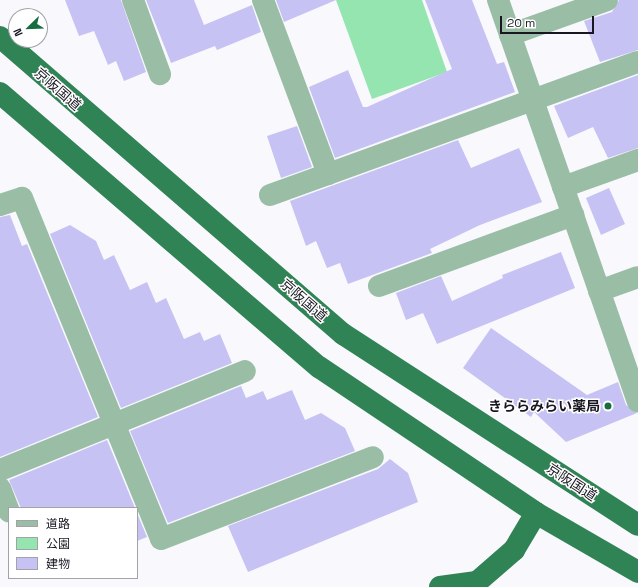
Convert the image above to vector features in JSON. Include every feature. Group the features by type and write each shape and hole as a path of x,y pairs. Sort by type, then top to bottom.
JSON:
{"highway":[{"name":"京阪国道","path":"0,37 343,334 638,525"},
{"path":"0,93 319,367 536,513 638,572"},
{"path":"440,587 477,582 514,550 536,513"}],"street":[{"path":"133,0 160,74"},
{"path":"263,0 328,174"},
{"path":"498,0 599,291 630,354 638,401"},
{"path":"510,35 607,0"},
{"path":"270,195 638,62"},
{"path":"563,187 638,160"},
{"path":"0,205 22,198 161,539 373,457"},
{"path":"379,286 573,215"},
{"path":"599,291 638,277"},
{"path":"0,470 245,371"},
{"path":"0,488 8,508"}],"green space":[{"path":"336,0 422,0 447,72 372,99"}],"building":[{"path":"65,0 121,0 146,72 124,81 116,61 108,65 94,31 79,36"},
{"path":"146,0 194,0 204,25 252,5 261,32 217,50 215,46 171,63"},
{"path":"276,0 336,0 284,22"},
{"path":"425,0 472,0 497,64 504,62 515,92 335,158 309,87 348,70 363,107 367,107 452,69"},
{"path":"619,0 638,0 638,50 600,62 584,21 612,12"},
{"path":"638,75 638,148 608,158 593,127 568,138 554,106"},
{"path":"297,126 312,167 281,178 267,136"},
{"path":"458,140 471,168 519,148 542,202 480,225 430,249 432,253 348,284 340,263 327,268 316,241 306,246 290,201"},
{"path":"609,188 625,224 601,235 586,198"},
{"path":"10,215 22,246 27,244 98,417 0,457 0,217"},
{"path":"70,225 96,241 104,260 114,255 130,290 147,282 156,303 166,298 184,339 200,332 204,341 220,334 232,363 121,408 50,234"},
{"path":"561,252 575,288 437,344 423,313 406,320 396,293 441,276 452,301 503,278 502,275"},
{"path":"491,328 587,395 618,382 626,405 637,413 566,442 534,412 531,417 463,368"},
{"path":"241,386 246,398 263,391 267,400 292,390 305,420 321,413 345,428 355,451 168,523 130,431"},
{"path":"107,440 135,507 21,507 9,480"},
{"path":"390,459 408,473 418,502 248,572 228,526 378,469"},
{"path":"138,515 147,537 138,541"}],"place":[{"name":"きららみらい薬局","path":"608,406"}]}
